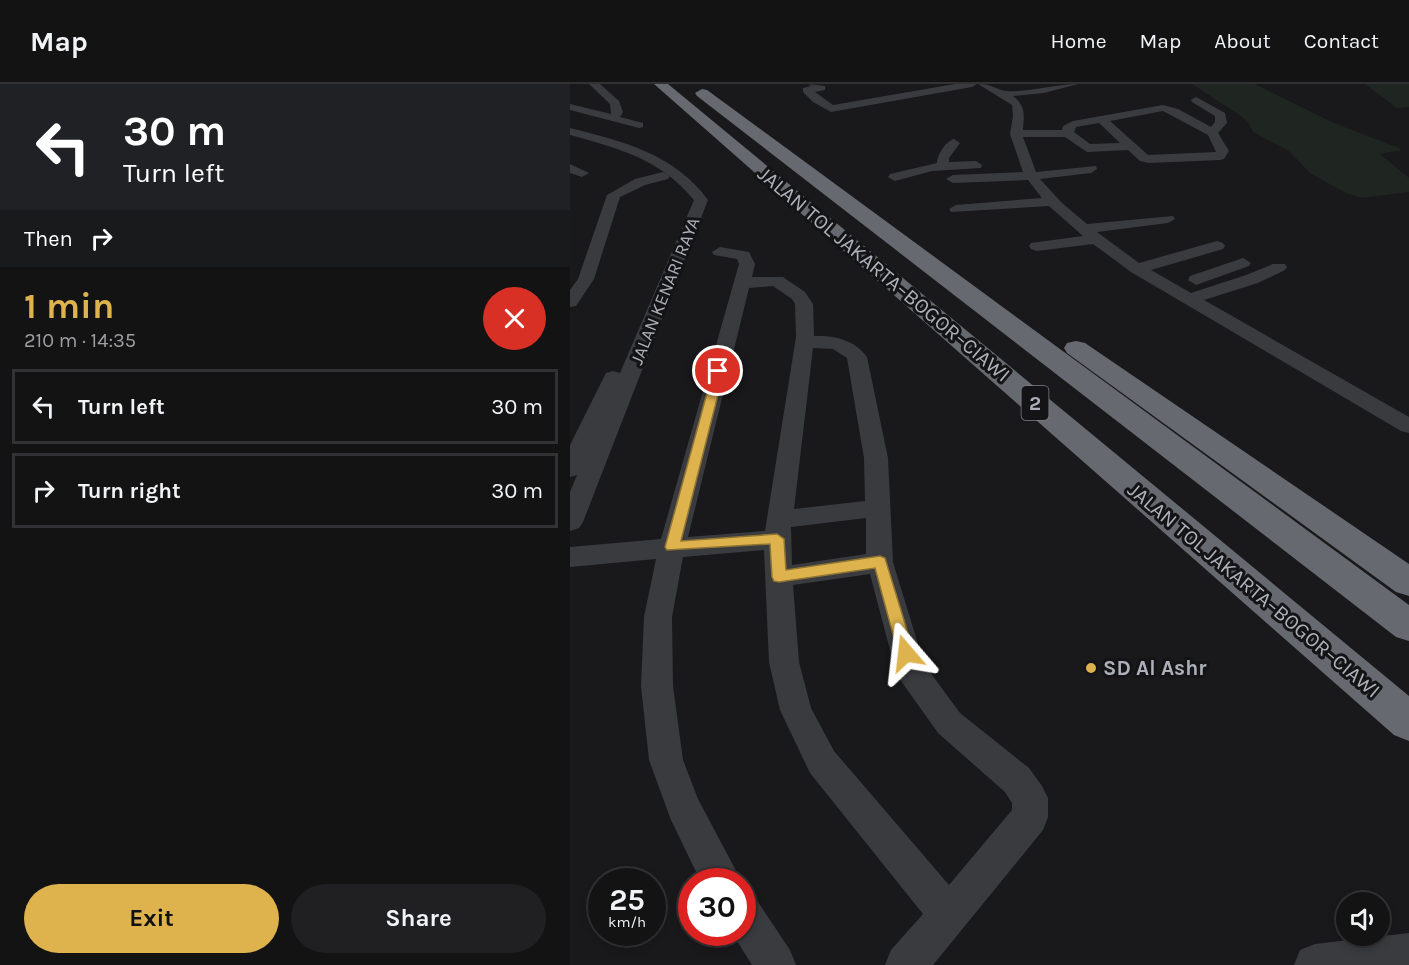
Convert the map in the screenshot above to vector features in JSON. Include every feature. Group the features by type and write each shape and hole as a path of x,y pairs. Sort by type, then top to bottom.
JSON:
{"highway":[{"name":"JALAN TOL JAKARTA–BOGOR–CIAWI","path":"660,84 1409,722"},
{"name":"JALAN TOL JAKARTA–BOGOR–CIAWI","path":"690,84 1409,626"},
{"path":"978,300 1025,315 1047,328 1409,582"}],"street":[{"path":"594,84 617,107 618,119"},
{"path":"814,84 821,88 807,90 816,100 831,109 988,86 1073,84"},
{"path":"988,86 1013,100 1019,108 1017,134 1038,182 1090,234 1137,269 1409,426"},
{"path":"1196,100 1221,116 1221,123 1212,134"},
{"path":"570,107 639,125"},
{"path":"1068,133 1067,128 1073,124 1101,119 1163,108 1174,111 1212,134 1223,151 1220,156 1157,160 1144,158 1101,119"},
{"path":"572,135 618,119"},
{"path":"1017,134 1068,133 1087,148 1133,146"},
{"name":"JALAN KENARI RAYA","path":"570,522 617,388 688,218 701,200 671,178 648,154 572,135"},
{"path":"943,166 943,158 954,143"},
{"path":"895,177 913,170 943,166 1038,182"},
{"path":"990,191 1091,169"},
{"path":"570,302 586,279 582,263 614,195 640,182 671,178"},
{"path":"953,179 1038,182"},
{"path":"956,209 1038,182"},
{"path":"1037,246 1168,219"},
{"path":"1137,269 1216,246"},
{"path":"714,868 688,817 666,760 657,686 658,617 672,547 747,264 746,258 738,252 720,252"},
{"path":"1170,288 1243,263"},
{"path":"1190,299 1252,279 1279,267"},
{"path":"742,283 777,281 799,296 804,304 804,343 778,529 784,662 796,710 822,762 949,915"},
{"path":"804,343 820,341 834,343 846,347 857,357 876,458 880,562 910,669 949,723 1017,780 1030,798 1030,817 906,965"},
{"name":"JALAN KENARI RAYA","path":"570,469 617,388"},
{"path":"570,557 672,547 778,529 878,508"},
{"path":"779,577 880,562"},
{"path":"756,942 765,961"},
{"path":"1315,965 1409,953"}],"shaded area":[{"path":"1192,84 1255,84 1334,123 1399,148 1401,150 1380,154 1409,178 1409,192 1362,198 1346,193 1310,173 1289,151 1253,132 1248,122 1241,116"},
{"path":"1365,84 1409,84 1409,107 1397,108"}],"place":[{"name":"SD Al Ashr","path":"1091,668"}],"route":[{"path":"718,371 672,547 777,539 779,577 880,562 906,653"}]}
